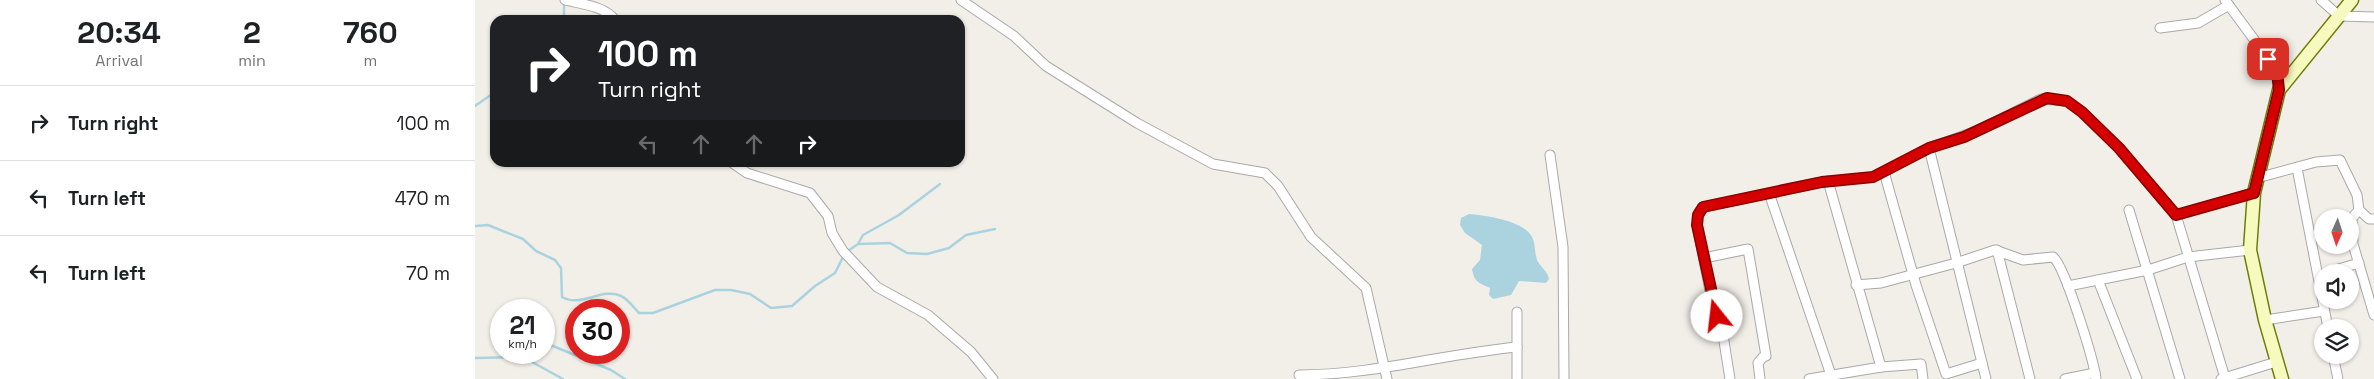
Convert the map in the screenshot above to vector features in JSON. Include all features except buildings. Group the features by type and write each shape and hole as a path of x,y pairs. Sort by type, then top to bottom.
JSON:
{"street":[{"path":"565,0 596,8 612,15"},
{"path":"961,0 1014,36 1046,66 1137,122 1213,164 1265,173 1278,186 1311,237 1366,288 1387,379"},
{"path":"2321,0 2339,16 2374,17"},
{"path":"2279,90 2352,0"},
{"path":"2160,28 2197,23 2227,3 2277,72 2279,90 2254,193 2250,250 2265,320 2282,379"},
{"path":"1730,379 1723,334 1711,296 1697,225 1698,215 1703,207 1828,181 1865,179 1884,172 1929,148 1977,132 2041,99 2067,101 2082,112 2119,148 2176,215 2223,378 2276,362"},
{"path":"1929,148 1986,379"},
{"path":"1550,155 1563,247 1564,379"},
{"path":"2257,178 2316,162 2340,160 2357,195 2359,209"},
{"path":"738,167 747,173 810,192 828,216 832,233 843,251 877,287 928,315 971,352 993,379"},
{"path":"2297,168 2318,264"},
{"path":"1884,172 1913,275 1945,374 1983,363"},
{"path":"1828,181 1856,285 1881,367"},
{"path":"1769,193 1831,374"},
{"path":"2176,215 2254,193"},
{"path":"2129,210 2179,379"},
{"path":"2359,210 2369,219 2374,219"},
{"path":"1704,258 1748,249 1766,356 1758,363 1760,379"},
{"path":"1997,250 2030,379"},
{"path":"1856,285 1881,284 1997,250 2023,260 2053,257 2060,266 2068,286 2095,376 2065,379"},
{"path":"2068,286 2148,270 2187,257 2250,250"},
{"path":"2356,254 2374,313"},
{"path":"2098,280 2137,379"},
{"path":"2265,320 2324,311 2325,319"},
{"path":"1517,312 1517,379"},
{"path":"1299,375 1330,375 1384,369 1439,360 1473,351 1517,347"},
{"path":"1809,379 1881,367 1921,364 1923,379"},
{"path":"2335,364 2338,379"}],"water":[{"path":"1469,214 1511,222 1525,229 1533,240 1537,260 1548,276 1549,279 1546,283 1519,281 1511,295 1493,299 1489,295 1490,288 1478,282 1474,277 1472,269 1480,260 1482,245 1465,233 1460,225 1461,218"}],"waterway":[{"path":"564,1 564,15"},
{"path":"475,106 490,96"},
{"path":"858,244 863,235 899,215 940,184"},
{"path":"475,226 488,225 523,239 536,251 555,260 561,268 562,297 569,300 577,300 614,294 626,299 639,313 653,313 715,290 731,290 750,294 771,308 792,306 815,286 835,273 844,255"},
{"path":"848,251 858,244 890,243 907,253 927,254 949,248 966,235 995,229"},
{"path":"555,347 611,370 625,379"},
{"path":"475,358 523,357 563,379"}],"route":[{"path":"1717,316 1711,296 1697,225 1698,215 1703,207 1822,182 1873,177 1938,144 1977,132 2041,99 2060,99 2074,105 2119,148 2176,215 2254,193 2279,90 2277,72 2268,59"}]}
